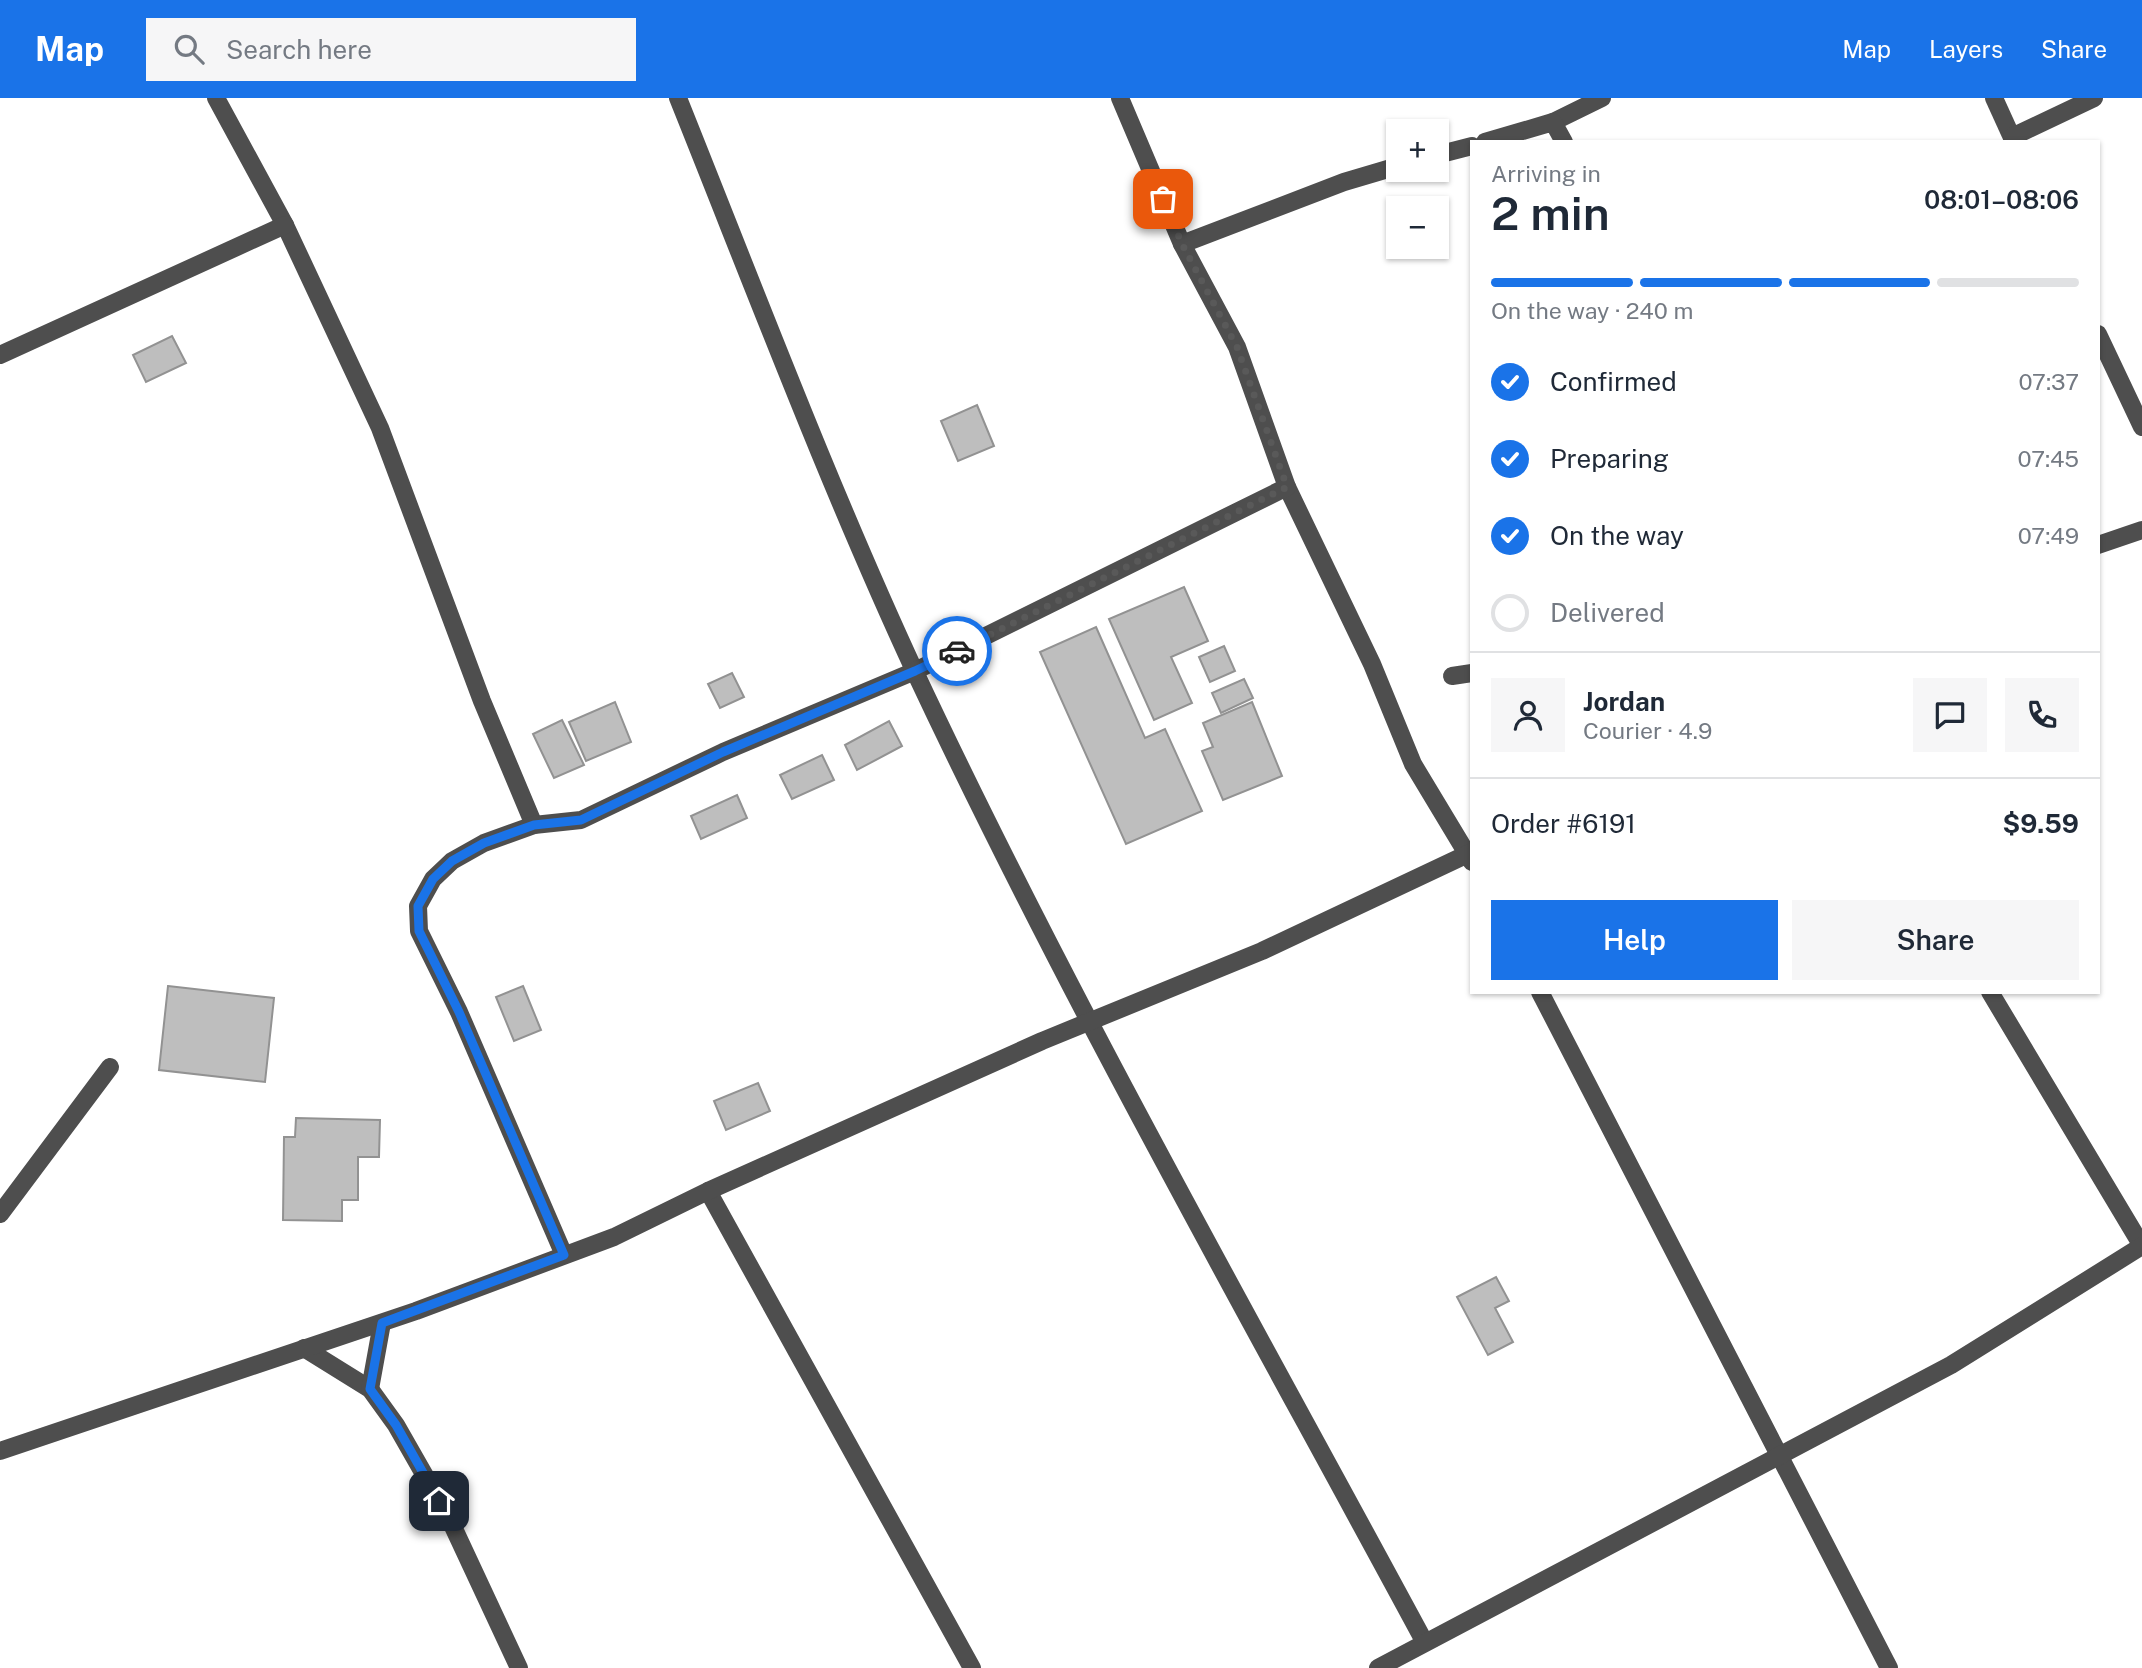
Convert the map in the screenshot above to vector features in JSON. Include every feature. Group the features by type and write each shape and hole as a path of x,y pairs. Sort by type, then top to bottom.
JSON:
{"street":[{"path":"216,98 285,225 380,428 482,701 534,825"},
{"path":"678,98 821,457 915,671 1090,1021 1424,1642"},
{"path":"0,1451 382,1323 614,1237 708,1191 1090,1021 1262,951 1470,856 1413,764 1372,664 1287,487 1237,347 1182,244 1120,98"},
{"path":"1492,140 1553,122 1602,98"},
{"path":"1994,98 2013,139 2094,98"},
{"path":"1553,122 1563,140"},
{"path":"1449,153 1470,147"},
{"path":"1182,244 1344,182 1386,170"},
{"path":"0,355 285,225"},
{"path":"2100,338 2142,427"},
{"path":"564,1255 459,1012 419,931 418,906 433,879 452,861 484,843 534,825 581,820 723,752 915,671 1287,487"},
{"path":"2100,544 2142,530"},
{"path":"1452,676 1470,673"},
{"path":"1541,994 1889,1668"},
{"path":"1378,1668 1424,1642 1502,1605 1576,1561 1951,1365 2142,1246 1991,994"},
{"path":"0,1214 110,1067"},
{"path":"708,1191 972,1668"},
{"path":"370,1389 382,1323"},
{"path":"304,1348 370,1389 396,1425 449,1518 519,1668"}],"building":[{"path":"172,336 186,363 146,382 133,355"},
{"path":"977,405 994,446 958,461 941,421"},
{"path":"1184,587 1208,641 1171,657 1192,703 1154,720 1109,619"},
{"path":"1096,627 1145,738 1165,729 1202,811 1126,844 1040,652"},
{"path":"1224,646 1235,671 1210,682 1199,657"},
{"path":"732,673 744,697 720,708 708,684"},
{"path":"1244,679 1253,698 1221,713 1212,693"},
{"path":"615,702 631,742 586,761 569,722"},
{"path":"1252,702 1282,776 1223,800 1202,751 1213,747 1203,723"},
{"path":"562,720 584,765 554,778 533,734"},
{"path":"889,721 902,746 857,770 845,745"},
{"path":"822,755 834,780 792,799 780,775"},
{"path":"737,795 747,818 701,839 691,816"},
{"path":"168,986 274,998 265,1082 159,1070"},
{"path":"523,986 541,1030 514,1041 496,997"},
{"path":"758,1083 770,1111 726,1130 714,1101"},
{"path":"296,1118 380,1120 379,1157 358,1157 358,1200 342,1200 342,1221 283,1220 284,1137 295,1137"},
{"path":"1496,1277 1509,1301 1495,1308 1513,1342 1488,1355 1457,1297"}],"way so far":[{"path":"957,651 1287,487 1237,347 1182,244 1163,199"}],"route":[{"path":"439,1501 396,1425 370,1389 382,1323 564,1255 459,1012 419,931 418,906 433,879 452,861 484,843 534,825 581,820 723,752 957,651"}]}
